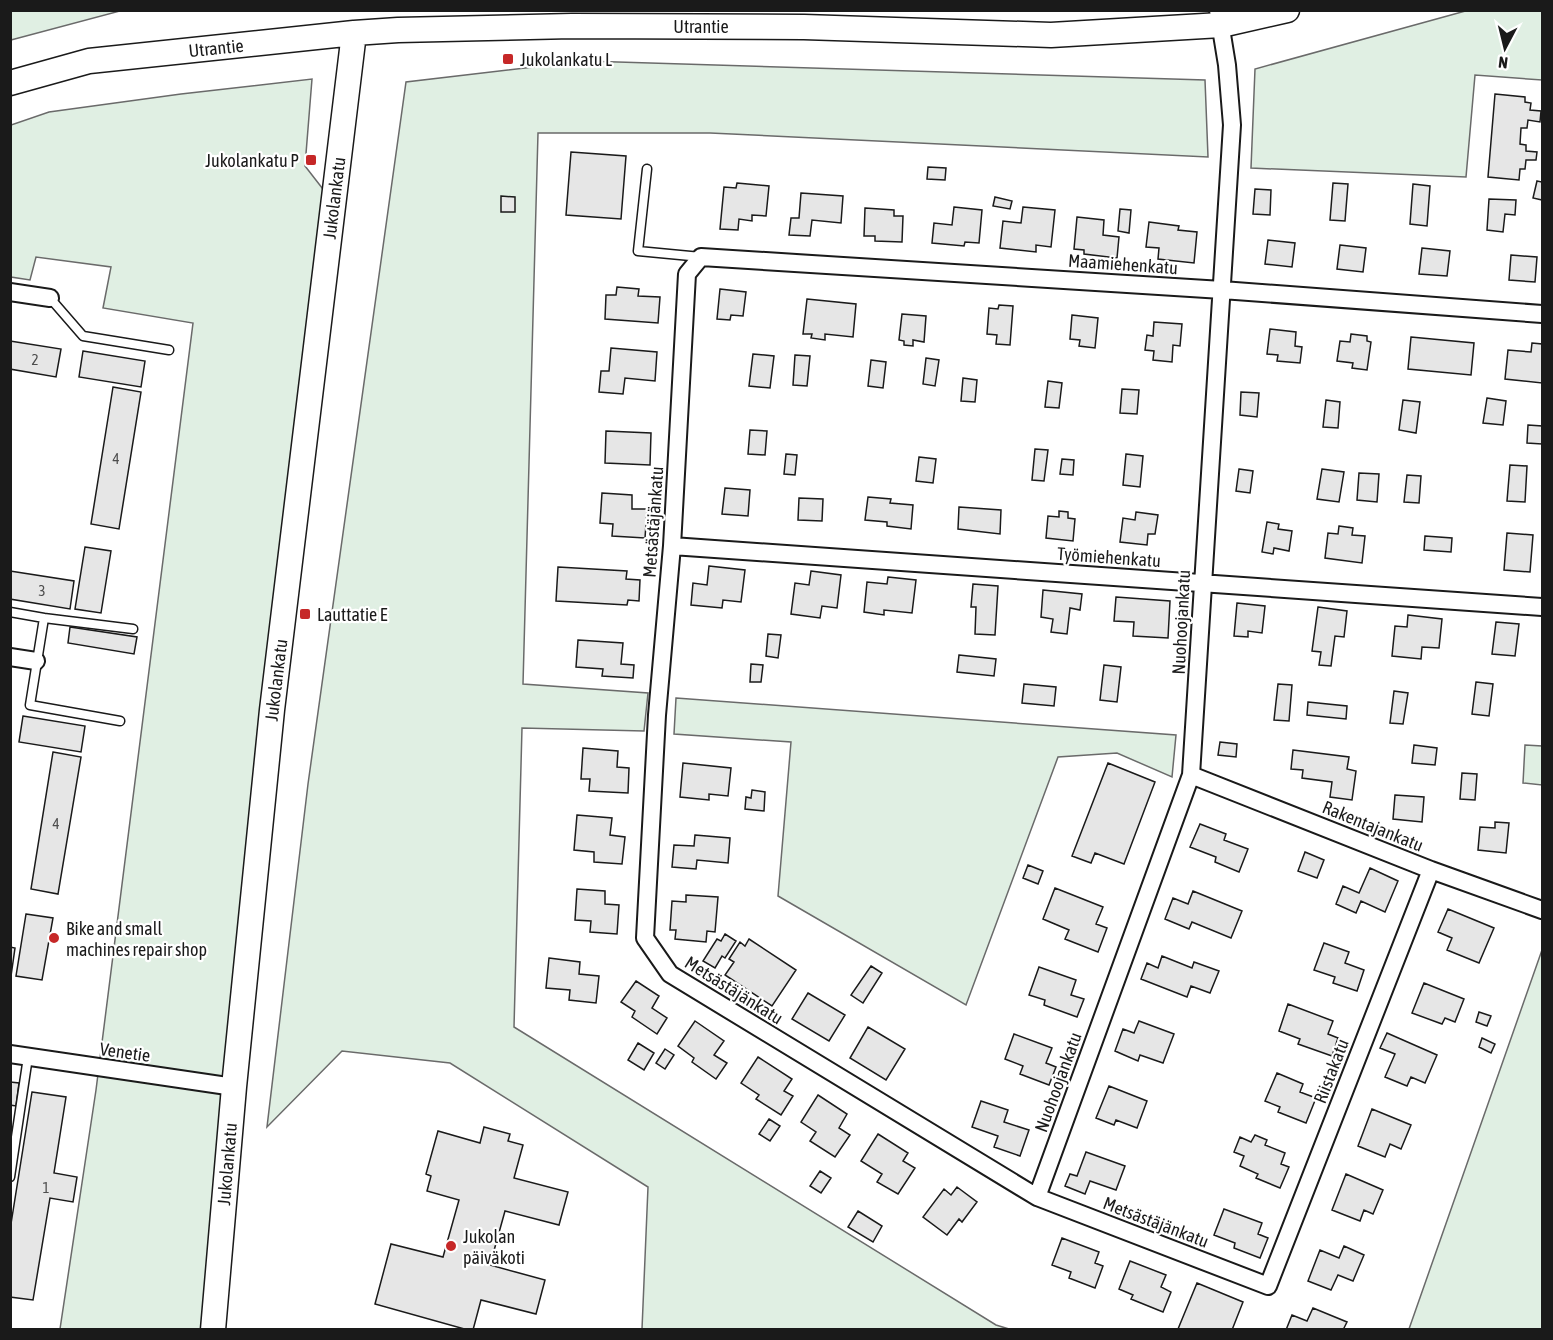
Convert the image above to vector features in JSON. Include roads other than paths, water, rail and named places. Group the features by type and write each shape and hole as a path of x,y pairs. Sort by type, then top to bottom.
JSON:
{"main road":[{"name":"Utrantie","path":"10,82 89,61 354,33 572,26 804,27 1051,35 1287,10"},
{"name":"Jukolankatu","path":"215,1329 234,1087 272,710 354,33"}],"street":[{"name":"Nuohoojankatu","path":"1037,1197 1191,775 1232,125 1227,65 1219,18"},
{"name":"Maamiehenkatu","path":"701,257 1222,290 1542,314"},
{"name":"Metsästäjänkatu","path":"701,257 687,274 672,546 657,715 645,938 670,974 1037,1197 1268,1286"},
{"path":"10,292 50,298"},
{"name":"Työmiehenkatu","path":"672,546 1542,607"},
{"path":"10,657 36,661"},
{"name":"Rakentajankatu","path":"1191,775 1431,870 1542,910"},
{"name":"Riistakatu","path":"1268,1286 1431,870"},
{"name":"Venetie","path":"10,1054 234,1087"}],"lane":[{"path":"647,169 638,251 701,257"},
{"path":"50,298 83,336 169,350"},
{"path":"10,612 133,629"},
{"path":"44,618 30,705 120,721"},
{"path":"10,1177 15,1125 28,1057"}],"place":[{"name":"Jukolankatu L","path":"508,59"},
{"name":"Jukolankatu P","path":"311,160"},
{"name":"Lauttatie E","path":"305,614"},
{"name":"Bike and small machines repair shop","path":"54,938"},
{"name":"Jukolan päiväkoti","path":"451,1246"}]}
